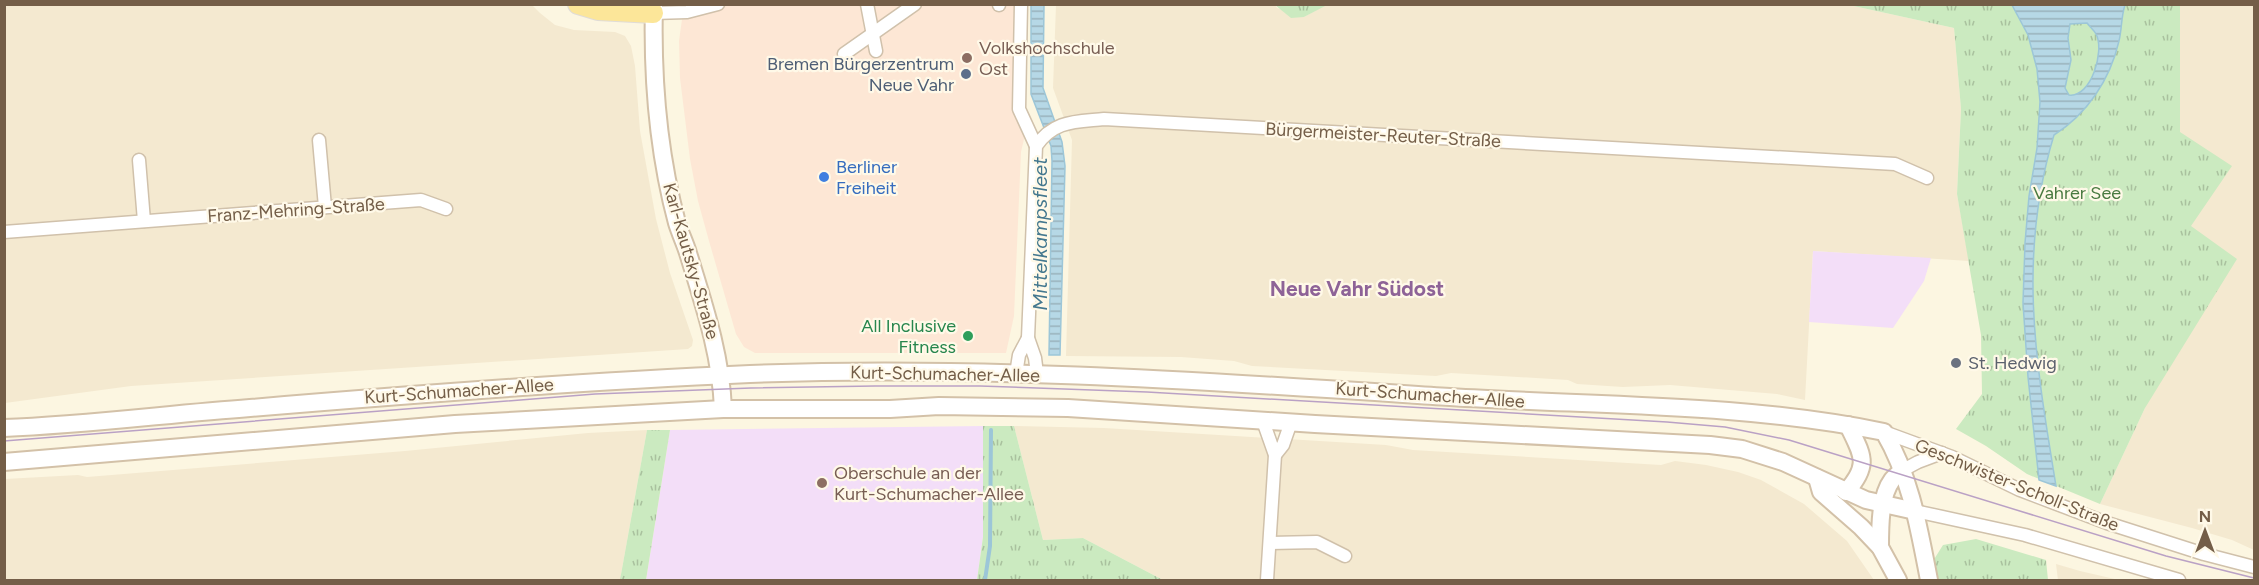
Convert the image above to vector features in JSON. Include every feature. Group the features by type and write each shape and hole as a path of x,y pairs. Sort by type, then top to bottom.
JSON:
{"main road":[{"path":"578,4 598,10 653,9"}],"street":[{"path":"653,9 687,12 718,4"},
{"path":"867,4 876,51"},
{"path":"844,54 915,4"},
{"path":"1021,4 1019,109 1036,146 1028,338 1038,374"},
{"name":"Karl-Kautsky-Straße","path":"653,9 656,99 667,175 677,224 716,346 723,409"},
{"name":"Bürgermeister-Reuter-Straße","path":"1036,146 1044,135 1058,126 1104,119 1895,164 1928,178"},
{"path":"319,140 325,207"},
{"path":"139,160 144,221"},
{"name":"Franz-Mehring-Straße","path":"4,232 422,200 446,209"},
{"path":"1016,374 1019,355 1028,338"},
{"name":"Kurt-Schumacher-Allee","path":"4,428 423,393 721,376 905,372 1038,374 1295,386 1781,415 1848,424 1884,432"},
{"name":"Kurt-Schumacher-Allee","path":"4,462 455,424 723,409 890,409 939,406 1068,408 1291,423 1710,445 1742,449 1774,459 1846,492"},
{"path":"1263,421 1275,455 1267,580"},
{"path":"1275,455 1283,445 1291,423"},
{"path":"1846,492 1858,479 1863,462 1862,454 1848,424"},
{"path":"1884,432 1903,470 1915,511 1929,580"},
{"name":"Geschwister-Scholl-Straße","path":"1884,432 1942,453 2020,490 2107,523 2254,567"},
{"path":"1880,547 1879,525 1891,481 1903,470 1942,453"},
{"path":"1817,478 1821,492 1852,518 1880,547 1898,580"},
{"name":"Geschwister-Scholl-Straße","path":"1846,492 1883,505 2025,535 2179,580"},
{"path":"1270,543 1317,542 1345,556"}],"shaded area":[{"path":"1327,4 1849,5 1954,28 1961,109 1957,194 1969,261 1813,251 1805,400 1777,394 1670,385 1623,387 1577,384 1568,380 1451,373 1436,376 1252,366 1234,361 1181,357 1066,356 1072,140 1053,88 1056,5 1275,5 1277,8 1304,17"},
{"path":"4,5 532,5 555,25 574,30 615,32 625,36 631,46 635,66 640,131 656,219 670,273 693,340 692,346 688,349 131,386 5,403"},
{"name":"Berliner Freiheit","path":"684,5 1028,5 1025,110 1033,126 1024,139 1021,152 1014,316 1006,353 755,353 744,347 736,334 709,241 690,159 680,78 679,41"},
{"path":"2180,5 2254,5 2254,550 2232,540 2192,528 2100,504 2145,408 2191,226 2180,132"},
{"path":"1813,251 1931,258 1924,281 1893,328 1809,322"},
{"name":"Oberschule an der Kurt-Schumacher-Allee","path":"983,426 983,537 977,580 646,580 670,430"},
{"path":"1014,426 1104,428 1386,445 1413,450 1661,465 1675,461 1706,465 1761,480 1804,504 1847,541 1874,580 1163,580 1083,538 1043,540"},
{"path":"647,430 620,580 5,580 5,479 78,475 87,477 405,451 588,433"},
{"path":"2056,564 2080,571 2119,580 2058,580"}],"green space":[{"path":"1275,5 1327,5 1304,17 1291,18"},
{"name":"Vahrer See","path":"1849,5 2180,5 2180,132 2232,166 2191,226 2237,259 2145,408 2100,504 2027,474 1956,429 1982,394 1981,335 1957,194 1961,109 1954,28"},
{"path":"983,426 1014,426 1043,540 1083,538 1163,580 977,580 983,537"},
{"path":"647,430 670,430 646,580 620,580"},
{"path":"1976,539 2046,560 2048,580 1937,580 1933,561 1943,545"}],"water":[{"path":"1031,5 1044,5 1043,88 1062,142 1065,166 1060,355 1049,355 1052,161 1051,146 1031,94"},
{"name":"Vahrer See","path":"2012,5 2125,5 2115,55 2096,95 2077,117 2054,135 2043,180 2036,224 2033,268 2037,353 2056,486 2039,480 2023,303 2025,243 2029,196 2037,148 2040,102 2037,69 2028,35","holes":["2087,23 2095,33 2098,42 2097,62 2090,82 2077,94 2069,95 2065,88 2071,60 2068,38 2070,24"]}],"waterway":[{"name":"Mittelkampsfleet","path":"985,580 990,546 991,430"}],"tram line":[{"path":"4,441 595,394 875,386 980,386 1147,392 1667,422 1725,427 1789,440 2166,556 2254,578"}],"place":[{"name":"Volkshochschule Ost","path":"967,58"},
{"name":"Bremen Bürgerzentrum Neue Vahr","path":"966,74"},
{"name":"Berliner Freiheit","path":"824,177"},
{"name":"All Inclusive Fitness","path":"968,336"},
{"name":"St. Hedwig","path":"1956,363"},
{"name":"Oberschule an der Kurt-Schumacher-Allee","path":"822,483"}],"district":[{"name":"Neue Vahr Südost","path":"1357,288"}]}
